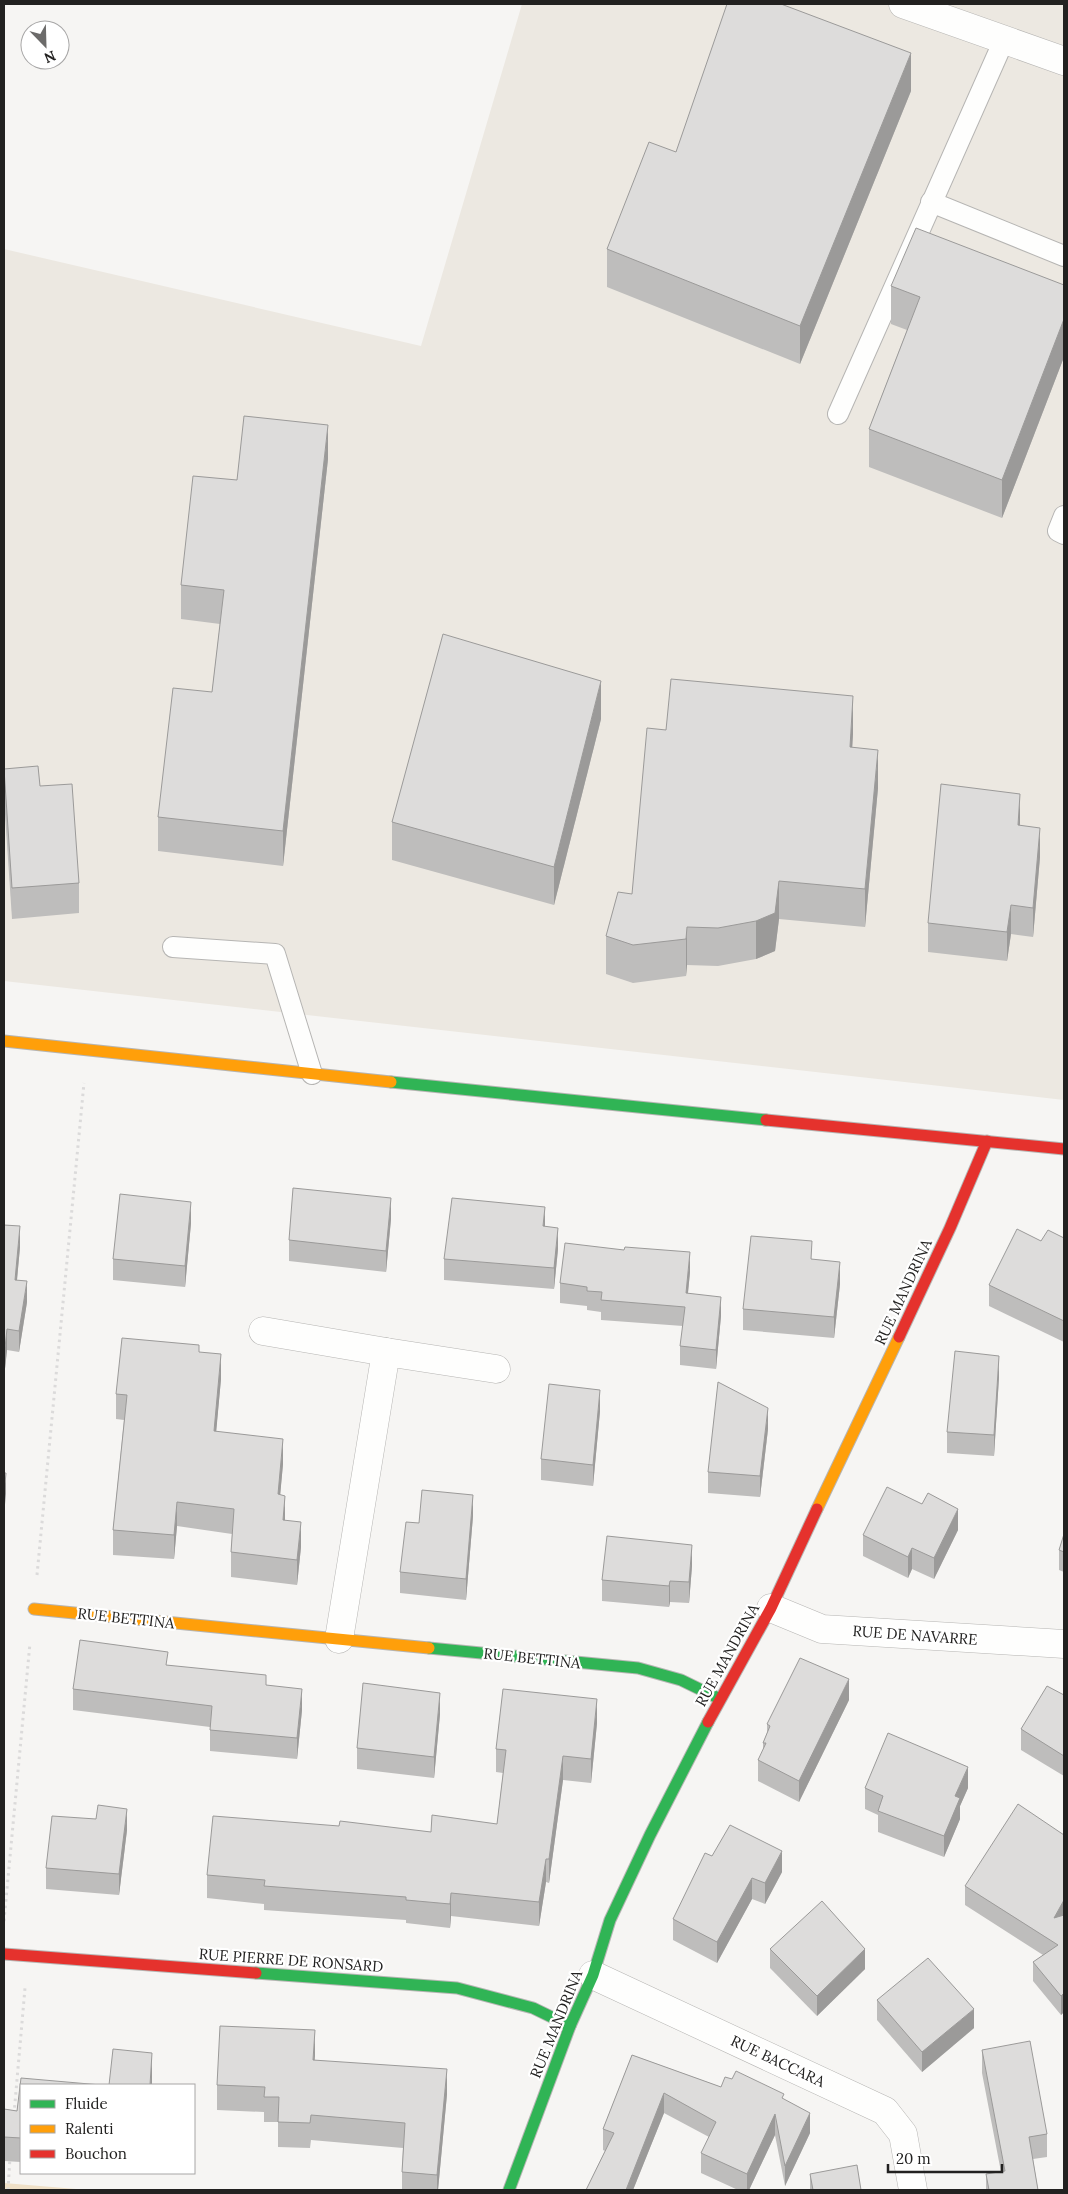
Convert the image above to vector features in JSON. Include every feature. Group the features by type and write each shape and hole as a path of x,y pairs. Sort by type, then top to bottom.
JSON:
{"street":[{"path":"910,5 1064,61"},
{"path":"4,1041 632,1107 1064,1149"},
{"name":"RUE MANDRINA","path":"509,2190 570,2026 592,1975 610,1920 650,1835 720,1699 771,1608 950,1228 987,1141"},
{"path":"263,1331 496,1369"},
{"path":"338,1639 386,1352"},
{"name":"RUE DE NAVARRE","path":"771,1608 822,1629 1064,1644"},
{"name":"RUE BETTINA","path":"34,1609 638,1668 681,1680 720,1699"},
{"name":"RUE PIERRE DE RONSARD","path":"4,1954 457,1988 533,2008 570,2026"},
{"name":"RUE BACCARA","path":"592,1975 885,2111 903,2134 913,2190"}],"lane":[{"path":"838,414 1004,40"},
{"path":"931,202 1064,256"},
{"path":"1064,516 1058,531 1064,534"},
{"path":"173,947 275,954 312,1074"}],"path":[{"path":"4,1921 87,1050"},
{"path":"14,2122 27,1955"},
{"path":"8,2190 11,2151"}],"shaded area":[{"path":"522,4 1064,4 1064,1100 4,981 4,249 421,346"},
{"path":"4,2183 88,2190 4,2190"}],"building":[{"path":"727,4 781,4 911,53 800,326 607,249 649,142 676,152"},
{"path":"916,228 1064,285 1064,319 1002,480 869,429 920,297 891,286"},
{"path":"244,416 328,425 283,831 158,817 173,688 212,692 224,590 181,585 193,476 237,480"},
{"path":"443,634 601,681 554,867 392,822"},
{"path":"671,679 853,696 850,747 878,750 865,889 779,881 775,913 756,921 718,928 687,927 686,939 633,945 606,936 618,892 632,894 647,728 666,730"},
{"path":"38,766 40,786 72,784 79,883 12,888 4,769"},
{"path":"941,784 1020,794 1018,825 1040,828 1033,908 1011,905 1007,932 928,923"},
{"path":"293,1188 391,1198 386,1251 289,1240"},
{"path":"120,1194 191,1202 185,1266 113,1259"},
{"path":"452,1198 545,1207 543,1226 558,1228 554,1268 444,1259"},
{"path":"4,1225 20,1226 15,1280 27,1281 19,1331 7,1329 4,1357"},
{"path":"1017,1229 1041,1241 1048,1230 1064,1238 1064,1321 989,1285"},
{"path":"751,1236 812,1241 811,1259 840,1262 834,1317 743,1309"},
{"path":"565,1243 624,1250 625,1247 690,1252 686,1293 721,1297 716,1350 680,1346 685,1307 601,1300 602,1292 587,1291 587,1287 560,1283"},
{"path":"122,1338 199,1345 199,1352 221,1354 214,1431 283,1439 278,1494 285,1496 283,1520 301,1522 297,1560 231,1552 234,1509 177,1502 174,1535 113,1530 127,1395 116,1394"},
{"path":"955,1351 999,1356 994,1435 947,1432"},
{"path":"718,1382 768,1408 760,1476 708,1472"},
{"path":"549,1384 600,1390 593,1465 541,1459"},
{"path":"4,1473 6,1473 4,1494"},
{"path":"887,1487 922,1504 928,1493 958,1509 934,1558 912,1548 908,1557 863,1535"},
{"path":"422,1490 473,1495 466,1579 400,1572 406,1522 419,1523"},
{"path":"1064,1534 1064,1552 1059,1550"},
{"path":"607,1536 692,1545 689,1582 670,1581 669,1586 602,1580"},
{"path":"80,1640 168,1652 166,1665 266,1675 266,1685 302,1689 297,1738 210,1730 212,1706 73,1689"},
{"path":"800,1658 849,1679 799,1781 758,1760 766,1743 763,1743 770,1726 767,1724"},
{"path":"363,1683 440,1693 434,1757 357,1748"},
{"path":"1047,1686 1064,1695 1064,1756 1021,1729"},
{"path":"503,1689 597,1699 591,1759 563,1756 549,1859 546,1859 539,1902 451,1893 450,1904 406,1900 406,1897 264,1886 265,1880 207,1875 213,1816 339,1826 340,1821 431,1832 432,1815 497,1824 506,1750 496,1749"},
{"path":"888,1733 968,1767 955,1796 960,1798 944,1836 878,1811 883,1796 865,1788"},
{"path":"1018,1804 1064,1835 1064,1900 1054,1918 1064,1915 1064,1993 1061,1996 1033,1962 1058,1945 965,1886"},
{"path":"98,1805 127,1809 119,1874 46,1868 52,1816 96,1819"},
{"path":"730,1825 782,1851 765,1883 752,1878 717,1942 673,1919 705,1853 712,1856"},
{"path":"822,1901 865,1949 817,1996 770,1949"},
{"path":"928,1958 974,2009 922,2052 877,2000"},
{"path":"220,2026 315,2030 313,2060 447,2069 437,2175 402,2172 405,2123 311,2115 310,2123 278,2122 279,2097 264,2097 265,2087 217,2085"},
{"path":"1030,2041 1047,2134 1029,2137 1038,2190 989,2190 986,2174 1005,2171 982,2050"},
{"path":"113,2049 152,2053 150,2084 109,2084"},
{"path":"632,2055 721,2087 725,2077 732,2079 736,2071 784,2094 782,2098 810,2113 785,2166 775,2114 747,2174 701,2153 716,2122 664,2093 626,2190 586,2190 614,2133 603,2129"},
{"path":"21,2078 90,2084 20,2084"},
{"path":"20,2086 20,2138 4,2137 4,2109 17,2111"},
{"path":"857,2165 861,2190 813,2190 810,2174"}],"traffic: fast":[{"path":"391,1082 766,1120"},
{"path":"429,1648 638,1668 681,1680 720,1699"},
{"path":"509,2190 570,2026 593,1975 610,1920 650,1835 708,1722"},
{"path":"256,1973 457,1988 533,2008 570,2026"}],"traffic: slow":[{"path":"4,1041 391,1082"},
{"path":"817,1509 899,1337"},
{"path":"34,1609 429,1648"}],"traffic: jam":[{"path":"766,1120 1064,1149"},
{"path":"899,1337 950,1228 987,1141"},
{"path":"708,1722 771,1608 817,1509"},
{"path":"4,1954 256,1973"}]}
